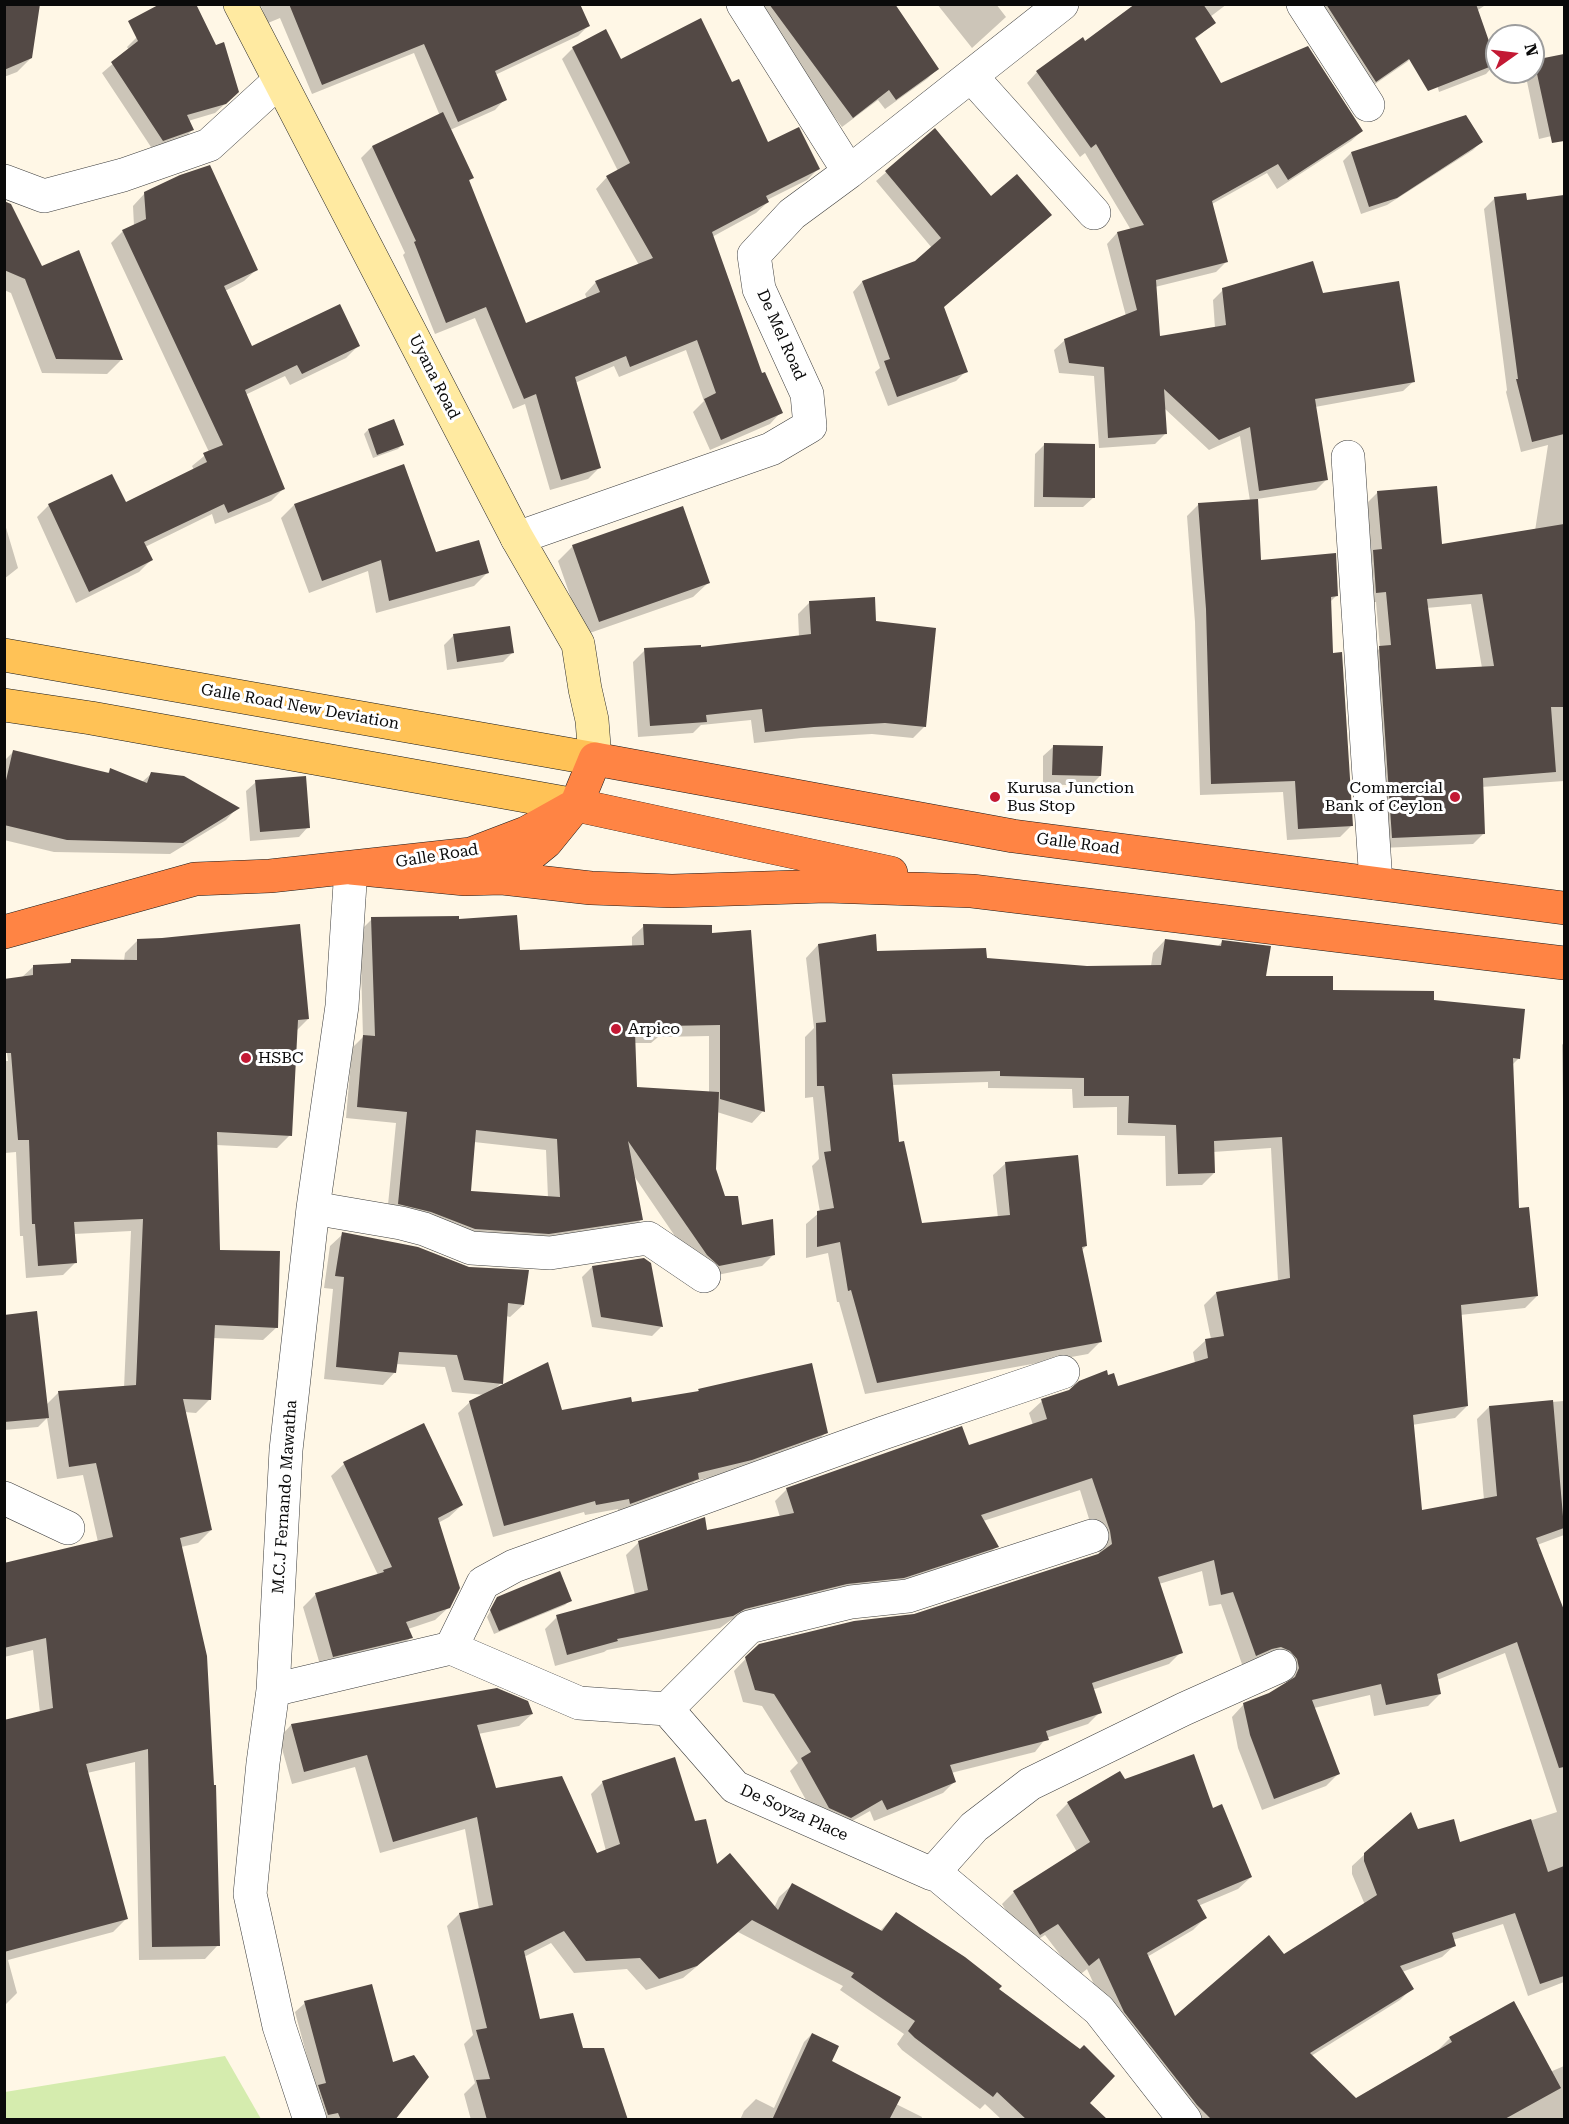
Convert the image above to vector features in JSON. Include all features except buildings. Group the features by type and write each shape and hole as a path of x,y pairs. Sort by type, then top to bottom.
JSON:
{"highway":[{"name":"Galle Road","path":"595,759 1013,836 1564,908"},
{"path":"502,878 546,842 576,805 595,759"},
{"name":"Galle Road","path":"4,932 195,879 270,876 471,854 526,833 576,805 972,891"},
{"name":"Galle Road","path":"351,868 465,879 502,878 591,888 672,891 826,886 972,891 1564,963"}],"main road":[{"name":"Galle Road New Deviation","path":"4,655 595,759"},
{"path":"4,705 91,718 576,805"}],"street":[{"name":"Uyana Road","path":"240,4 517,538 578,644 592,720 595,759"},
{"path":"743,4 849,172"},
{"name":"De Mel Road","path":"517,538 771,449 810,426 807,394 759,289 754,255 792,214 849,172 1062,4"},
{"path":"1303,4 1368,105"},
{"path":"971,76 1094,213"},
{"path":"4,181 44,196 123,175 209,145 279,81"},
{"path":"1348,457 1376,883"},
{"name":"M.C.J Fernando Mawatha","path":"310,2120 279,2026 250,1894 273,1690 286,1450 314,1208 342,1006 351,868"},
{"path":"314,1208 401,1223 424,1229 471,1248 550,1253 648,1238 704,1276"},
{"path":"451,1648 483,1583 514,1566 871,1437 1063,1372"},
{"path":"4,1498 68,1528"},
{"path":"273,1690 451,1648 579,1703 667,1709 749,1627 851,1602 908,1596 1092,1536"},
{"path":"934,1872 974,1827 1030,1784 1184,1709 1280,1666"},
{"name":"De Soyza Place","path":"667,1709 735,1787 932,1874 934,1872 1099,2010 1185,2120"}],"green space":[{"path":"225,2056 261,2119 5,2119 5,2092"}],"place":[{"name":"Kurusa Junction Bus Stop","path":"995,797"},
{"name":"Commercial Bank of Ceylon","path":"1455,797"},
{"name":"Arpico","path":"616,1029"},
{"name":"HSBC","path":"246,1058"}]}
